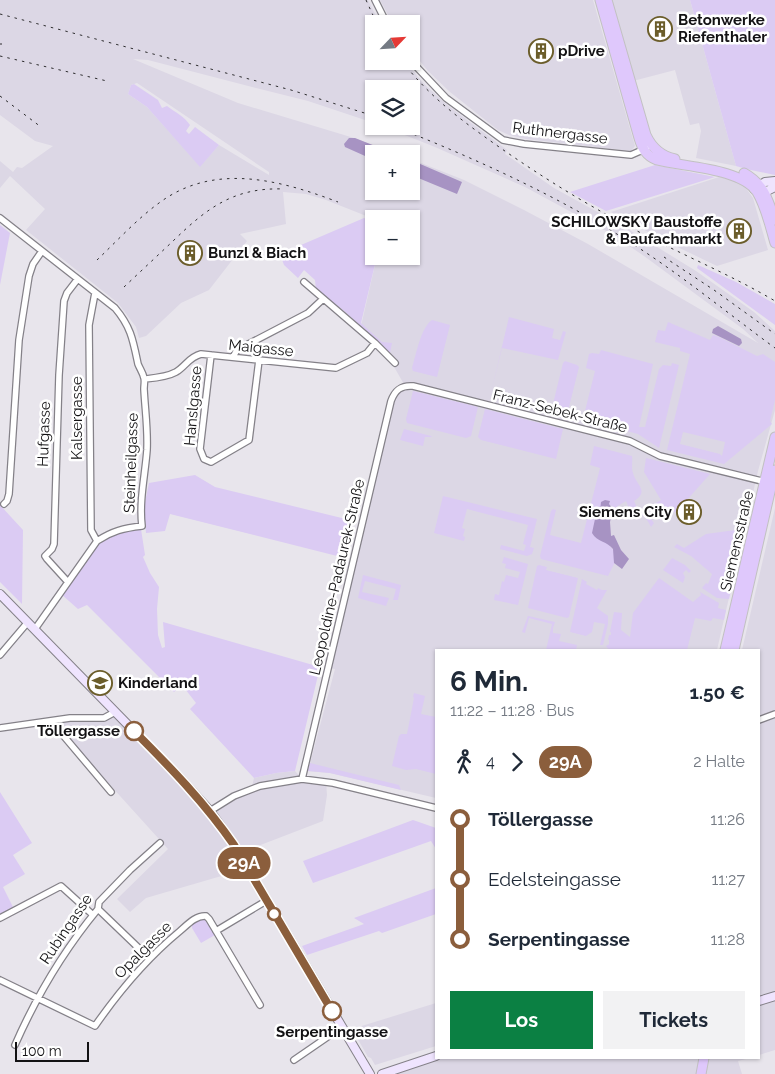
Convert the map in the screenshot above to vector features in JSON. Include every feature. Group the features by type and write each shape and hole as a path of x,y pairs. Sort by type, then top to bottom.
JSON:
{"main road":[{"path":"600,0 639,138 648,148"},
{"path":"607,0 644,130 648,155 657,160 736,176 746,181 759,190 775,220"},
{"path":"759,190 767,181 775,181"},
{"path":"759,190 775,187"},
{"path":"759,190 775,243"},
{"name":"Siemensstraße","path":"734,649 770,484 775,437"},
{"name":"Siemensstraße","path":"725,649 775,470"},
{"path":"0,594 35,628 210,811 234,845 370,1074"},
{"path":"760,1001 775,996"},
{"path":"382,1074 435,1056"},
{"path":"701,1074 704,1059"}],"street":[{"path":"375,0 382,15"},
{"name":"Ruthnergasse","path":"420,70 446,98 504,140 631,155 648,148"},
{"name":"Steinheilgasse","path":"0,218 115,308 125,320 130,330 139,367 145,379 147,448 145,481 140,504 142,526 121,528 97,541 35,628"},
{"path":"4,504 9,494 20,330 29,276 33,264 42,251"},
{"name":"Hufgasse","path":"67,581 46,556 54,544 59,375 64,301 67,293 77,280"},
{"path":"304,282 376,344 395,363"},
{"name":"Kalsergasse","path":"95,294 90,325 89,414 91,530 97,541"},
{"path":"233,357 237,350 308,313 323,299"},
{"name":"Maigasse","path":"145,379 177,372 194,356 211,355 336,368 367,352 376,344"},
{"name":"Hanslgasse","path":"211,355 200,449 204,459 211,462 250,440 259,360"},
{"name":"Franz-Sebek-Straße","path":"405,386 414,386 630,441 660,456 770,484"},
{"name":"Leopoldine-Padaurek-Straße","path":"302,779 391,401 397,390 405,386"},
{"path":"0,655 28,622"},
{"path":"0,728 70,718 104,718 116,712"},
{"path":"760,720 775,714"},
{"path":"51,721 111,792"},
{"path":"210,811 234,796 260,786 302,779 341,784 435,808"},
{"name":"Rubingasse","path":"14,1045 37,998 72,941 98,908 99,902 145,854 160,844"},
{"path":"0,918 61,886 93,915"},
{"path":"260,1005 216,931 266,901"},
{"path":"98,908 149,958"},
{"name":"Opalgasse","path":"37,998 95,1026 130,978 160,947 199,916 206,916 216,931"},
{"path":"0,980 37,998"},
{"path":"294,1060 342,1027"}],"shaded area":[{"path":"0,0 368,0 376,15 365,15 365,70 412,70 422,82 446,104 507,150 505,154 554,188 623,226 696,271 754,312 775,331 775,410 758,471 717,649 435,649 435,798 330,773 308,771 335,669 328,668 391,401 405,386 393,365 397,360 361,326 375,265 420,265 420,210 365,210 365,215 306,194 283,192 286,224 240,234 247,241 209,290 181,303 146,336 139,338 136,327 118,303 26,230 45,209 10,176 0,188 0,161 13,172 17,167 22,168 53,146 35,141 0,115","holes":["133,59 148,60 308,101 365,120 365,80 420,80 420,135 405,135 525,187 610,233 743,329 758,343 588,244 464,180 420,163 420,200 365,200 365,145 373,145 238,103","137,83 269,172 269,175 219,145 200,166 147,107 128,94 131,85"]},
{"path":"380,0 593,0 635,146 631,151 526,139 498,130 450,92 420,61 420,15 388,15"},
{"path":"611,0 690,0 736,166 696,158 701,131 699,123 690,125 675,70 633,81"},
{"path":"690,0 775,0 775,175 736,166"},
{"path":"134,84 158,100 162,108 167,106 180,115 190,125 186,131 189,134 195,127 219,145 200,167 147,107 128,94 131,85"},
{"path":"349,138 355,138 372,145 365,145 365,156 345,147 344,144"},
{"path":"420,164 462,182 457,194 420,179"},
{"path":"655,165 715,177 606,211 570,192"},
{"path":"719,177 732,179 743,184 753,198 768,250 717,266 611,212"},
{"path":"365,218 365,265 375,265 361,323 382,342 392,343 390,353 343,310 316,290 315,280 304,270 298,278 284,265 280,254"},
{"path":"0,225 10,233 0,285"},
{"path":"698,265 736,282 775,304 775,325 697,268"},
{"path":"509,317 554,329 552,338 560,340 563,331 566,332 558,360 502,348 490,397"},
{"path":"432,320 450,325 437,377 413,371 412,368 422,335"},
{"path":"668,322 710,340 713,335 719,337 757,356 763,354 775,362 775,400 770,421 772,424 724,464 667,450 690,354 680,351 680,348 655,342 658,330 665,331","holes":["683,432 725,442 722,456 680,444"]},
{"path":"718,326 741,339 742,343 739,346 712,333 713,329"},
{"path":"601,350 653,364 639,427 645,427 659,369 663,365 671,366 672,363 679,365 659,448 638,434 592,422 594,417 584,415 595,371 586,368 589,354 599,354"},
{"path":"565,361 579,367 567,415 551,412"},
{"path":"413,391 478,407 471,436 466,438 407,423 406,419"},
{"path":"485,409 563,429 556,459 481,440 478,437"},
{"path":"404,429 432,437 425,437 423,446 400,440"},
{"path":"594,446 632,456 632,471 642,491 634,501 639,512 644,510 654,523 651,527 643,516 630,510 626,501 613,509 611,505 601,505 600,512 595,519 614,551 614,564 608,576 541,559 540,556 553,509 556,510 550,535 581,543 600,468 590,465"},
{"path":"646,458 710,474 678,510 660,520 651,506 661,500 644,472"},
{"path":"195,475 215,487 354,521 345,558 170,514 165,531 146,533 144,507 149,483"},
{"path":"443,496 537,519 530,547 534,548 532,554 527,556 500,549 501,545 524,551 526,545 523,544 528,525 467,509 462,528 465,529 464,541 434,533"},
{"path":"605,500 610,501 609,504 613,509 610,522 611,536 614,535 621,550 629,559 622,569 614,563 613,549 592,533 595,519 600,512 601,502"},
{"path":"0,505 23,530 22,604 0,582"},
{"path":"775,508 775,1050 760,1055 760,649 742,649"},
{"path":"141,529 145,555 143,557 159,587 157,609 158,635 162,648 165,647 163,622 320,667 295,771 254,778 190,709 196,703 182,685 174,692 87,605 78,609 61,594 76,573 81,570 79,568 97,544 116,532"},
{"path":"743,529 744,532 729,599 717,598 702,588 706,583 708,584 712,574 691,556 674,547 677,544 684,548 706,534"},
{"path":"504,557 528,564 518,605 494,600 495,594 499,595 502,581 504,582 506,575 518,578 520,572 505,568 506,564 502,563"},
{"path":"672,558 685,565 691,571 689,573 686,570 683,573 685,577 683,583 663,570"},
{"path":"537,566 547,567 546,570 578,578 569,617 528,608"},
{"path":"363,575 401,585 398,600 393,600 396,589 365,581 362,592 389,598 386,606 358,598"},
{"path":"659,578 693,602 701,595 700,592 719,603 718,608 726,610 724,620 713,618 711,621 695,618 687,649 608,649 606,646 609,644 608,640 609,635 611,635 614,612 622,613 621,630 630,637 633,613"},
{"path":"582,579 587,582 586,584 597,590 598,588 607,590 597,608 608,616 603,645 600,645 605,624 594,622 592,632 586,636 570,632"},
{"path":"528,616 555,622 553,633 561,634 559,641 577,645 576,649 546,649 552,624 529,618 525,633 522,632"},
{"path":"414,693 425,696 421,714 435,717 435,774 392,766 399,736 407,734"},
{"path":"115,712 209,811 252,787 254,778 295,771 302,779 326,781 327,795 323,821 250,849 240,855 242,870 146,898 130,912 117,899 168,849 92,765 58,722 105,719"},
{"path":"310,763 399,785 401,790 330,773 308,771"},
{"path":"0,792 32,843 13,855 25,874 3,887 13,907 0,914"},
{"path":"413,820 435,828 435,847 431,841 313,883 303,861"},
{"path":"435,888 435,914 382,933 379,931 307,955 302,946 364,924 354,918"},
{"path":"199,919 205,920 215,935 201,943 192,928 192,924"},
{"path":"435,1003 435,1046 375,1065 371,1058 368,1057 352,1029"},
{"path":"435,1058 746,1059 738,1061 742,1074 381,1074"}],"railway":[{"path":"366,0 373,15"},
{"path":"0,14 291,90 365,113"},
{"path":"0,56 107,81"},
{"path":"410,70 432,95 455,115 547,179 623,224 743,283 775,301"},
{"path":"0,96 41,127"},
{"path":"415,135 513,178 600,224 666,266 775,348"},
{"path":"97,260 135,223 159,203 180,190 202,182 225,179 270,182 293,187 338,202"},
{"path":"124,287 184,230 222,202 250,192 266,189 284,189"},
{"path":"664,257 775,334"}],"bus line":[{"name":"29A","path":"134,731 210,811 234,845 332,1011"}],"place":[{"name":"Betonwerke Riefenthaler","path":"660,29"},
{"name":"pDrive","path":"541,51"},
{"name":"SCHILOWSKY Baustoffe & Baufachmarkt","path":"739,231"},
{"name":"Bunzl & Biach","path":"190,253"},
{"name":"Siemens City","path":"689,512"},
{"name":"Kinderland","path":"100,683"},
{"name":"Töllergasse","path":"134,731"},
{"name":"Serpentingasse","path":"332,1011"}]}
